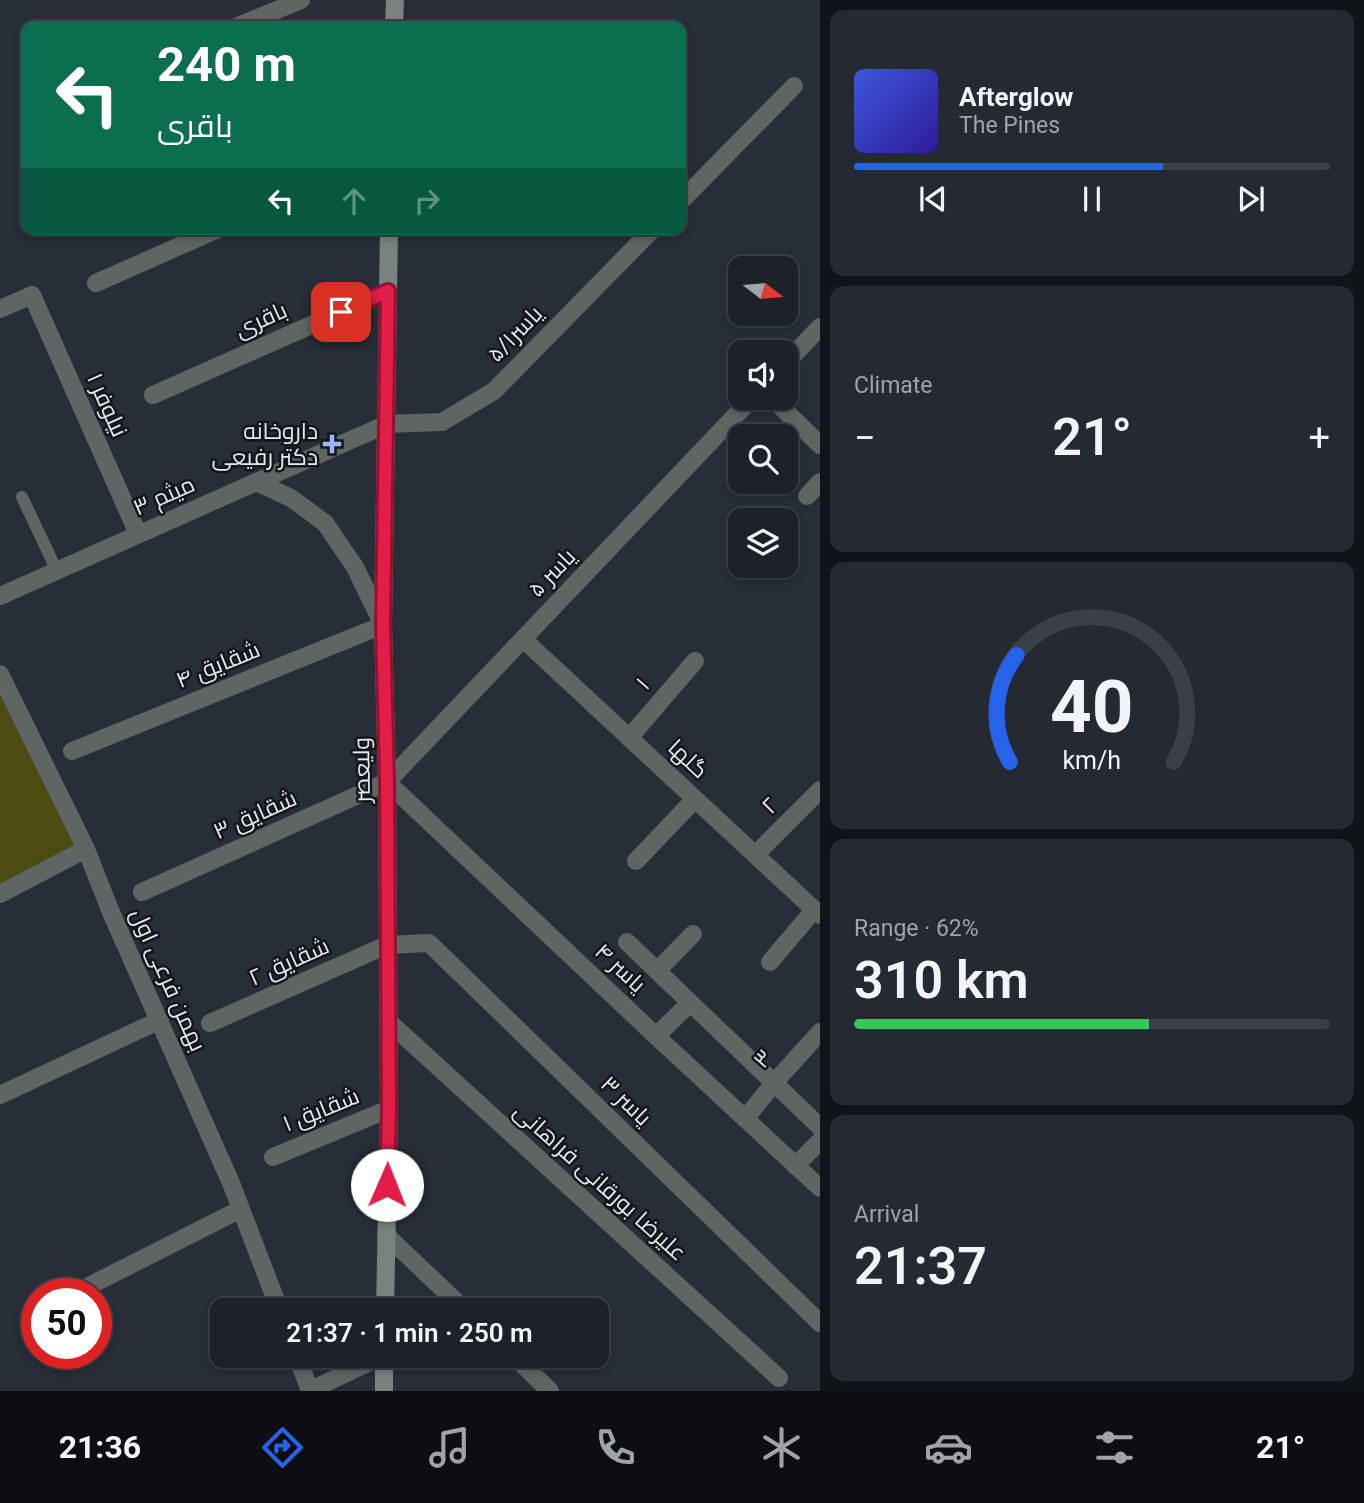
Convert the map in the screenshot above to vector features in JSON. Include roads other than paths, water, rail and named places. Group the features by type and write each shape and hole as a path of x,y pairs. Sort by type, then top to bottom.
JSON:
{"main road":[{"path":"394,21 395,0"},
{"name":"ولیعصر","path":"385,1298 389,1109 383,625 389,235"},
{"path":"383,1368 384,1391"}],"street":[{"path":"250,21 301,0"},
{"path":"686,196 794,86"},
{"path":"96,283 204,235"},
{"name":"یاسر۵/۱","path":"387,424 442,422 494,391 647,235"},
{"name":"باقری","path":"153,395 388,291"},
{"name":"نیلوفر ۱","path":"0,309 32,295 138,534"},
{"path":"798,350 820,327"},
{"name":"یاسر ۵","path":"387,782 741,410"},
{"path":"784,410 820,445"},
{"name":"میثم ۳","path":"0,595 387,424"},
{"path":"256,482 291,498 325,523 355,567 383,625"},
{"path":"807,496 820,482"},
{"name":"شقایق ۴","path":"72,751 383,625"},
{"name":"گلها","path":"523,639 817,912"},
{"name":"۱","path":"629,738 695,661"},
{"name":"بهمن فرعی اول","path":"0,674 86,849 241,1209 275,1298"},
{"name":"شقایق ۳","path":"142,892 387,782"},
{"name":"یاسر ۴","path":"387,782 820,1188"},
{"name":"۲","path":"755,855 820,790"},
{"path":"636,862 695,799"},
{"path":"0,894 86,849"},
{"path":"770,962 817,912"},
{"path":"657,971 693,934"},
{"path":"627,942 820,1127"},
{"name":"یاسر ۳","path":"387,945 429,943 820,1323"},
{"name":"شقایق ۲","path":"210,1023 387,945"},
{"path":"656,1036 690,1003"},
{"path":"0,1095 160,1020"},
{"name":"علیرضا بورقانی فراهانی","path":"388,1021 779,1378"},
{"name":"۳","path":"745,1119 820,1032"},
{"name":"شقایق ۱","path":"272,1157 389,1109"},
{"path":"795,1166 820,1141"},
{"path":"105,1278 241,1209"},
{"path":"386,1235 452,1298"},
{"path":"301,1368 310,1391 358,1368"},
{"path":"526,1368 550,1391"}],"lane":[{"path":"22,497 57,571"}],"place":[{"name":"داروخانه دکتر رفیعی","path":"332,444"}]}
